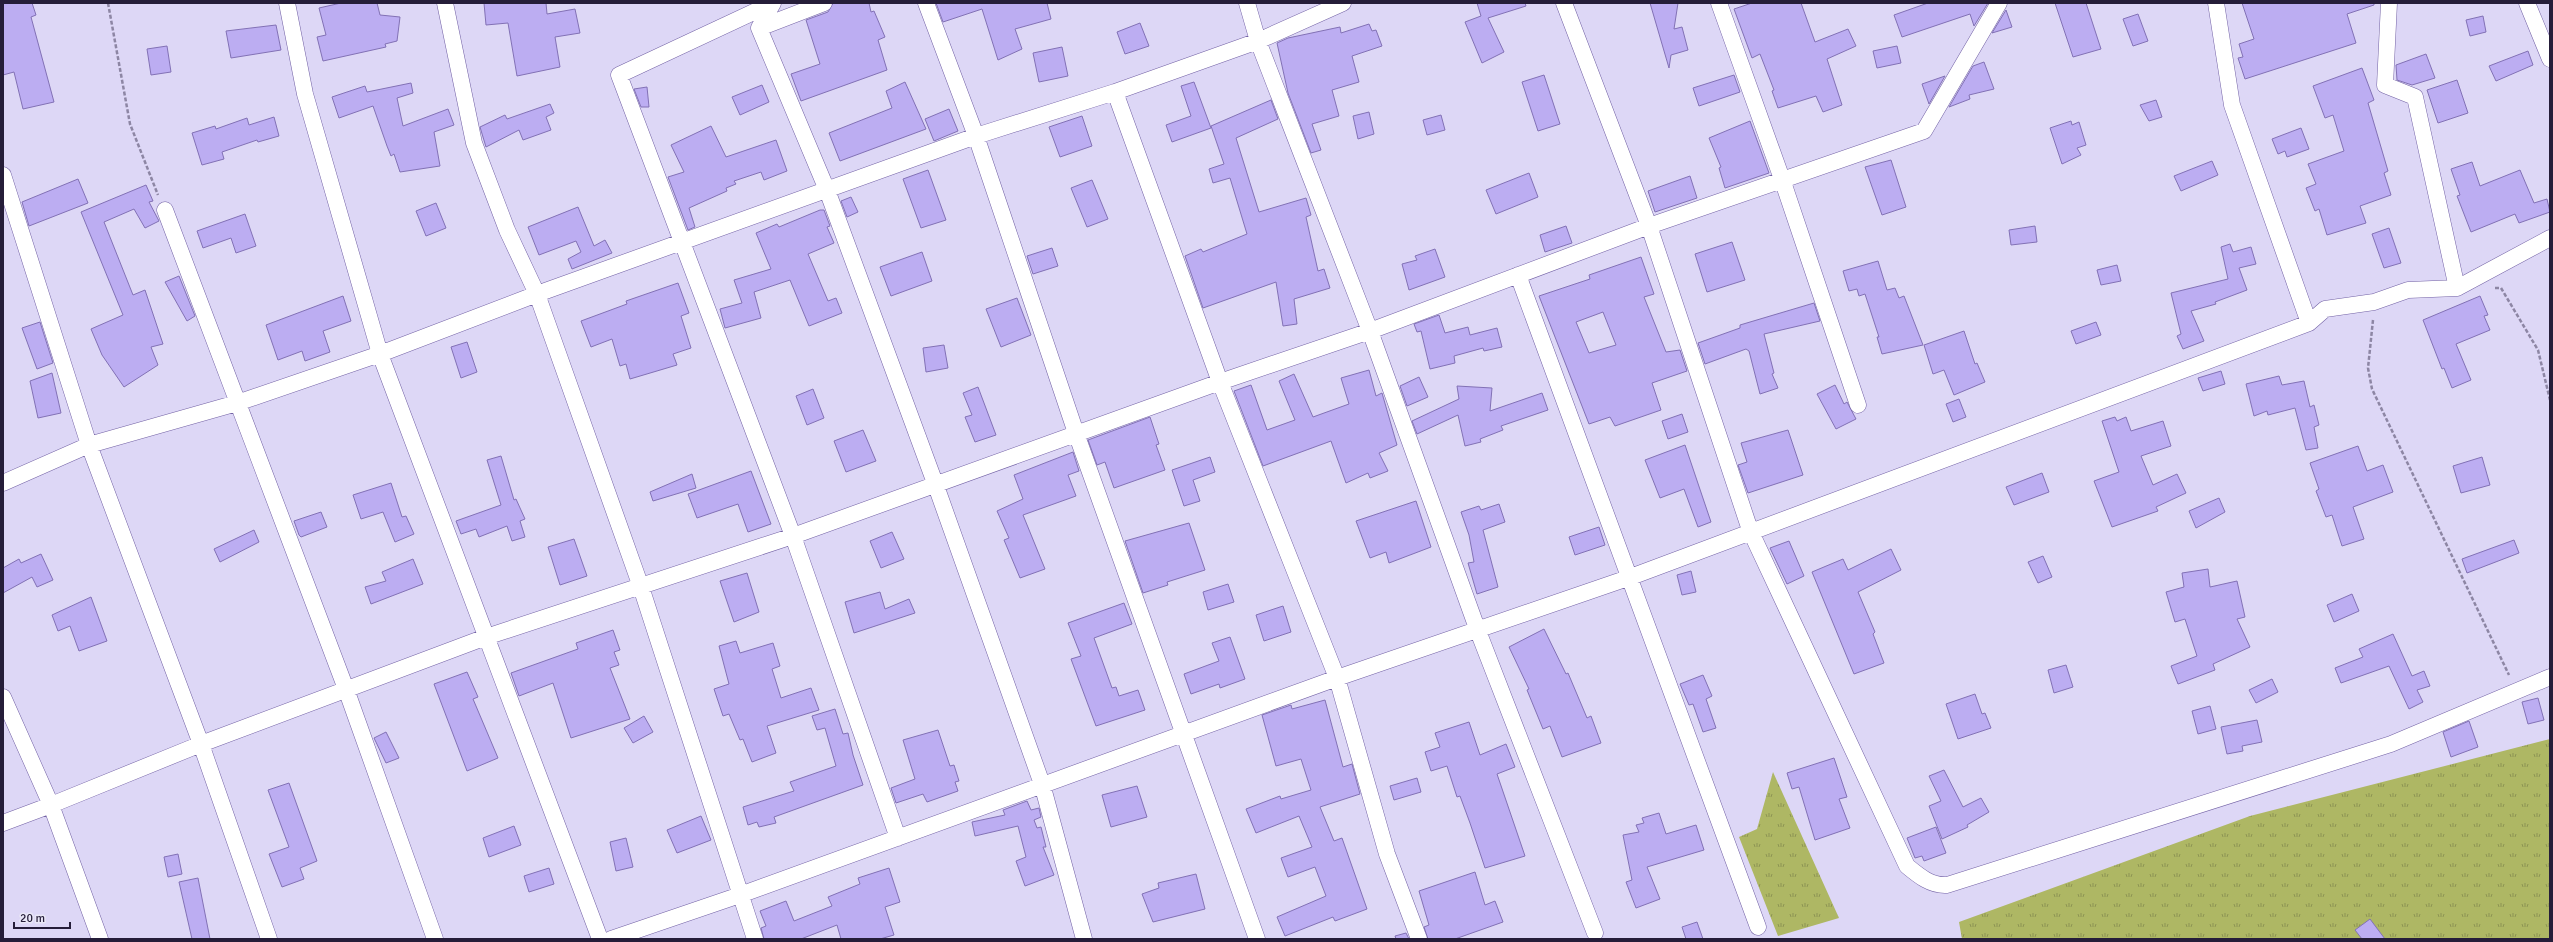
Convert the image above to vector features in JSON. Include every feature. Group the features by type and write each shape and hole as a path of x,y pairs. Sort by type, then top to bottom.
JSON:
{"street":[{"path":"287,3 305,94 380,354 600,939"},
{"path":"445,3 474,143 507,230 537,294 641,587 740,896 756,939"},
{"path":"773,3 760,28 827,190 935,483 1042,784 1084,939"},
{"path":"773,3 619,75 681,243 793,536 898,838"},
{"path":"760,28 824,3"},
{"path":"926,3 976,136 1076,433 1184,733 1256,939"},
{"path":"1247,3 1258,41 1370,331 1478,631 1595,934"},
{"path":"3,484 89,445 237,403 380,354 537,294 976,136 1115,92 1258,41 1343,3"},
{"path":"1564,3 1649,226 1750,530 1907,866 1938,886 1955,883 2391,744 2478,706 2517,692 2550,677"},
{"path":"1718,3 1782,179 1858,405"},
{"path":"3,823 51,806 201,744 486,637 793,536 935,483 1220,382 1370,331 1649,226 1924,131 1999,3"},
{"path":"2216,3 2232,105 2309,323"},
{"path":"2389,3 2385,85 2415,97 2457,288"},
{"path":"2527,3 2550,59"},
{"path":"1115,92 1220,382 1337,678 1387,854 1419,939"},
{"path":"3,175 89,445 201,744 269,939"},
{"path":"164,210 346,689 435,939"},
{"path":"611,939 740,896 1042,784 1337,678 1478,631 1628,578 1750,530 2309,323 2325,309 2374,302 2408,290 2457,288 2550,238"},
{"path":"1518,275 1628,578 1758,928"},
{"path":"3,697 51,806 100,939"}],"path":[{"path":"108,3 130,124 164,210"},
{"path":"2494,288 2501,288 2538,350 2550,400"},
{"path":"2374,302 2368,368 2372,389 2517,692"}],"green space":[{"path":"2550,739 2550,939 1962,939 1959,922 2250,816"},
{"path":"1773,772 1839,918 1778,936 1739,837 1757,829"}],"building":[{"path":"3,3 32,3 36,15 31,17 54,102 23,109 14,72 3,75"},
{"path":"341,3 377,3 380,15 400,17 397,41 385,44 386,47 323,61 317,37 326,35 319,8"},
{"path":"484,3 546,3 547,14 575,9 580,33 555,37 560,67 517,76 508,23 486,25"},
{"path":"833,3 869,3 871,12 874,11 885,37 878,40 887,70 801,101 791,74 820,64 806,20 828,12"},
{"path":"936,3 1047,3 1051,19 1015,29 1022,49 998,60 982,9 943,22"},
{"path":"1477,3 1525,3 1526,6 1488,18 1504,52 1482,63 1465,22 1481,16"},
{"path":"1650,3 1678,3 1674,29 1682,27 1688,50 1671,55 1669,68"},
{"path":"1752,3 1801,3 1815,42 1848,29 1856,46 1827,59 1842,105 1823,112 1816,96 1778,108 1772,91 1774,90 1760,54 1752,58 1734,9"},
{"path":"1928,3 1988,3 1974,26 1970,14 1902,37 1894,15"},
{"path":"2055,3 2086,3 2101,49 2073,57"},
{"path":"2242,3 2374,3 2374,5 2347,14 2356,43 2245,79 2238,58 2243,57 2239,44 2254,39"},
{"path":"2006,10 2012,27 1992,33"},
{"path":"2138,14 2148,41 2133,46 2123,19"},
{"path":"2483,16 2486,32 2470,36 2466,20"},
{"path":"1140,23 1149,46 1125,54 1117,32"},
{"path":"1369,24 1372,31 1376,30 1382,46 1352,56 1359,82 1332,90 1339,116 1312,124 1321,150 1311,153 1288,93 1277,43 1288,38 1340,27 1341,33"},
{"path":"276,25 281,50 231,58 226,31"},
{"path":"167,46 171,72 151,75 147,49"},
{"path":"1897,46 1901,63 1877,68 1873,51"},
{"path":"1062,47 1068,76 1039,82 1033,53"},
{"path":"2528,51 2533,65 2496,81 2489,66"},
{"path":"2426,54 2435,78 2412,85 2397,80 2396,65"},
{"path":"1984,62 1994,89 1969,95 1970,99 1949,107 1973,66"},
{"path":"2362,68 2374,100 2368,103 2388,171 2384,173 2391,195 2360,206 2366,223 2327,235 2319,209 2315,211 2306,188 2316,184 2308,164 2344,151 2333,115 2325,118 2313,86"},
{"path":"1544,75 1560,124 1538,131 1522,82"},
{"path":"1734,75 1740,92 1699,106 1693,88"},
{"path":"1945,76 1929,104 1922,84"},
{"path":"2457,80 2468,113 2438,123 2427,90"},
{"path":"905,82 926,129 840,161 829,133 892,108 886,91"},
{"path":"1194,82 1211,128 1172,142 1166,125 1191,116 1181,86"},
{"path":"411,83 413,93 397,98 403,126 448,109 454,125 434,132 440,166 400,172 394,154 391,156 373,106 339,118 332,97 365,86 367,92"},
{"path":"762,85 769,102 740,115 732,97"},
{"path":"647,87 649,107 641,107 634,89"},
{"path":"1271,100 1278,119 1236,138 1259,212 1306,198 1311,215 1306,217 1318,271 1324,269 1330,288 1294,299 1297,324 1283,326 1276,282 1203,308 1185,256 1201,249 1203,252 1247,234 1230,178 1213,183 1209,169 1224,164 1211,126"},
{"path":"2156,100 2162,117 2149,121 2140,105"},
{"path":"550,104 554,113 546,117 551,130 523,140 519,130 486,147 480,127 505,115 507,119"},
{"path":"949,109 958,131 934,141 925,119"},
{"path":"1369,112 1374,134 1358,139 1353,116"},
{"path":"1441,115 1445,130 1427,135 1423,120"},
{"path":"1082,116 1092,146 1060,157 1049,127"},
{"path":"274,117 279,136 258,142 257,140 222,152 224,159 202,165 192,133 215,126 216,129 247,118 249,125"},
{"path":"1750,121 1769,173 1725,188 1719,168 1721,167 1709,138"},
{"path":"2071,121 2072,125 2079,122 2086,145 2077,148 2081,155 2062,164 2050,128"},
{"path":"711,126 726,157 776,140 787,171 764,180 761,172 734,181 736,184 726,188 727,191 689,208 695,227 688,230 668,177 684,172 671,145"},
{"path":"2301,128 2309,149 2287,157 2285,151 2278,154 2272,139"},
{"path":"1891,160 1906,207 1882,215 1865,167"},
{"path":"2212,161 2218,175 2181,191 2174,176"},
{"path":"2472,162 2480,186 2520,170 2534,203 2547,199 2550,212 2519,223 2515,214 2471,232 2457,196 2460,195 2451,169"},
{"path":"928,170 946,220 921,228 903,179"},
{"path":"1529,173 1538,197 1496,214 1486,190"},
{"path":"1690,176 1697,198 1655,212 1648,191"},
{"path":"78,179 88,203 29,226 22,202"},
{"path":"1092,180 1108,219 1087,227 1071,188"},
{"path":"146,185 153,201 149,202 159,221 145,228 134,209 104,222 133,295 145,290 163,344 151,347 158,365 124,387 102,355 91,329 123,315 81,212"},
{"path":"851,197 858,212 847,217 841,201"},
{"path":"436,203 446,228 426,236 416,211"},
{"path":"578,207 594,246 605,240 612,253 572,269 568,259 581,252 576,241 539,255 528,227"},
{"path":"820,210 824,210 830,226 827,227 834,243 808,254 828,301 836,298 842,313 809,326 790,280 754,292 761,318 725,328 720,309 742,303 734,280 771,269 756,233 777,224 779,227"},
{"path":"245,214 256,246 236,253 231,238 203,248 197,231"},
{"path":"1566,226 1572,243 1545,252 1540,235"},
{"path":"2035,226 2037,242 2011,245 2009,230"},
{"path":"2389,228 2401,263 2384,268 2372,234"},
{"path":"1732,242 1745,280 1707,292 1695,254"},
{"path":"2230,244 2233,252 2251,247 2256,264 2239,268 2247,290 2215,302 2216,304 2191,311 2204,341 2183,349 2177,336 2181,334 2171,293 2228,279 2221,247"},
{"path":"1052,248 1058,266 1033,274 1027,256"},
{"path":"1435,249 1445,277 1409,290 1402,264 1417,260 1415,256"},
{"path":"922,252 932,281 891,296 880,267"},
{"path":"1641,257 1654,294 1644,297 1666,352 1680,350 1687,371 1652,383 1661,410 1615,426 1610,417 1589,424 1539,296 1590,279 1589,275","holes":["1603,312 1616,345 1589,353 1576,322"]},
{"path":"1878,261 1887,290 1895,288 1899,298 1904,296 1923,345 1882,354 1877,337 1879,337 1865,294 1859,296 1857,289 1849,291 1843,271"},
{"path":"2117,265 2121,281 2101,285 2097,270"},
{"path":"179,276 195,316 187,321 165,282"},
{"path":"678,283 689,313 681,316 691,348 673,354 677,365 630,379 626,364 620,366 612,339 591,347 581,321 627,304 626,301"},
{"path":"343,296 351,321 323,331 330,352 305,361 302,351 278,360 266,325"},
{"path":"2480,296 2488,315 2484,316 2490,330 2456,344 2471,380 2452,388 2444,368 2442,369 2423,320"},
{"path":"1017,298 1031,335 1001,347 986,309"},
{"path":"1814,303 1820,321 1764,334 1774,373 1772,374 1778,388 1760,394 1749,351 1746,349 1705,364 1698,343 1740,328 1740,325"},
{"path":"1439,315 1445,333 1468,327 1470,335 1497,328 1502,347 1484,351 1483,348 1454,356 1455,363 1430,369 1421,331 1417,332 1414,324"},
{"path":"40,322 53,363 37,369 22,328"},
{"path":"2096,322 2101,335 2076,344 2071,331"},
{"path":"1964,331 1975,364 1977,363 1985,382 1954,395 1944,370 1933,374 1924,345"},
{"path":"467,342 477,372 461,378 451,347"},
{"path":"944,345 948,368 926,372 923,348"},
{"path":"1369,370 1376,396 1382,393 1397,445 1379,453 1388,471 1370,478 1368,473 1346,483 1331,441 1263,466 1234,391 1251,385 1267,430 1295,420 1279,381 1294,374 1313,417 1349,404 1341,378"},
{"path":"2221,371 2225,384 2203,391 2198,378"},
{"path":"52,373 61,413 38,418 30,381"},
{"path":"2279,376 2282,385 2304,381 2310,407 2314,405 2319,425 2314,427 2318,448 2306,450 2295,408 2268,415 2267,411 2254,416 2246,384"},
{"path":"1419,377 1428,397 1407,406 1400,386"},
{"path":"1835,385 1844,404 1847,402 1856,419 1836,429 1817,394"},
{"path":"1457,386 1492,388 1490,411 1542,393 1548,410 1501,426 1503,430 1480,439 1481,442 1465,446 1458,415 1417,434 1412,421 1459,399"},
{"path":"978,387 996,435 975,442 965,417 972,415 963,393"},
{"path":"813,389 824,418 807,425 796,396"},
{"path":"1959,399 1966,417 1953,422 1946,404"},
{"path":"1682,414 1688,432 1668,439 1662,421"},
{"path":"1150,417 1159,444 1156,445 1165,470 1114,488 1105,462 1097,465 1088,440"},
{"path":"2115,417 2117,421 2126,417 2131,431 2163,421 2171,446 2141,456 2153,485 2177,474 2186,493 2156,507 2158,511 2112,527 2094,481 2119,472 2102,421"},
{"path":"863,430 876,461 846,472 834,441"},
{"path":"1788,430 1803,475 1748,493 1738,465 1747,462 1741,443"},
{"path":"1685,445 1711,522 1698,527 1684,489 1660,498 1645,460"},
{"path":"2358,446 2367,471 2383,465 2393,492 2353,507 2364,539 2342,546 2332,515 2326,517 2316,491 2319,489 2310,463"},
{"path":"1073,452 1079,471 1068,475 1076,496 1023,515 1045,569 1020,578 1004,540 1009,538 997,511 1023,499 1014,475"},
{"path":"501,456 514,500 516,499 525,519 520,521 525,537 512,541 507,526 479,537 476,529 461,534 456,521 501,505 487,460"},
{"path":"1210,457 1215,472 1193,480 1200,501 1184,506 1172,470"},
{"path":"2482,457 2490,485 2461,493 2453,466"},
{"path":"751,471 771,524 748,532 738,504 697,518 688,494"},
{"path":"2042,473 2049,492 2014,505 2006,487"},
{"path":"692,474 696,488 653,501 650,492"},
{"path":"391,483 402,517 406,516 414,534 395,542 383,512 361,519 353,495"},
{"path":"2219,498 2225,512 2196,528 2189,511"},
{"path":"1416,501 1431,547 1389,563 1386,552 1370,558 1356,521"},
{"path":"1499,504 1505,522 1483,530 1498,587 1477,594 1468,563 1474,562 1469,535 1461,512 1479,506 1481,510"},
{"path":"321,512 327,527 301,537 294,521"},
{"path":"1189,523 1205,570 1167,582 1168,585 1143,593 1125,541"},
{"path":"1599,527 1605,545 1575,555 1569,537"},
{"path":"254,530 259,542 220,562 214,549"},
{"path":"892,532 904,559 881,568 870,541"},
{"path":"574,539 587,576 560,585 548,547"},
{"path":"2514,540 2519,553 2467,573 2462,559"},
{"path":"1789,541 1804,576 1787,584 1770,548"},
{"path":"1891,549 1901,570 1858,592 1875,632 1873,634 1884,663 1854,674 1812,572 1843,559 1848,570"},
{"path":"41,554 53,580 37,587 32,577 3,593 3,568 19,559 21,563"},
{"path":"2043,556 2052,577 2038,583 2028,562"},
{"path":"413,559 423,584 371,604 365,587 386,581 382,572"},
{"path":"2208,569 2210,587 2237,581 2245,617 2237,619 2250,647 2213,664 2215,670 2178,684 2171,666 2197,656 2185,619 2175,622 2166,592 2184,587 2182,573"},
{"path":"1691,571 1696,592 1682,595 1677,575"},
{"path":"747,573 759,612 734,622 720,581"},
{"path":"1228,584 1234,602 1208,610 1203,592"},
{"path":"880,592 885,609 909,599 915,613 854,633 845,602"},
{"path":"2352,594 2359,611 2334,622 2327,605"},
{"path":"91,597 107,641 79,651 70,626 58,631 52,615"},
{"path":"1124,603 1132,624 1094,638 1112,688 1116,687 1119,696 1138,690 1145,710 1096,726 1071,659 1081,656 1068,623"},
{"path":"1283,606 1291,632 1264,641 1256,615"},
{"path":"1544,629 1566,674 1568,673 1587,718 1591,716 1601,743 1562,757 1550,726 1543,729 1527,690 1529,689 1509,647"},
{"path":"613,630 620,650 614,652 619,665 610,668 630,719 571,738 553,683 519,696 511,673 578,649 576,643"},
{"path":"2393,634 2412,676 2424,671 2430,686 2417,690 2423,702 2409,709 2389,666 2341,683 2335,668 2363,657 2359,649"},
{"path":"1230,637 1245,679 1220,688 1219,684 1191,694 1184,674 1219,661 1212,643"},
{"path":"736,641 740,653 773,643 780,666 772,669 781,698 811,688 819,710 767,726 776,753 752,762 743,739 740,740 729,714 723,716 714,689 729,684 719,646"},
{"path":"2066,665 2073,687 2054,693 2048,670"},
{"path":"467,672 478,697 473,699 498,758 467,771 434,684"},
{"path":"1703,675 1712,696 1706,699 1716,728 1703,732 1693,704 1689,705 1680,684"},
{"path":"2272,679 2278,692 2256,703 2249,690"},
{"path":"1975,694 1982,714 1985,713 1991,728 1958,739 1946,704"},
{"path":"2538,698 2544,720 2528,724 2522,702"},
{"path":"1325,700 1343,767 1352,764 1360,794 1320,807 1334,841 1342,838 1367,909 1335,921 1333,917 1285,936 1277,917 1326,896 1315,867 1288,877 1281,858 1312,847 1299,816 1256,833 1246,809 1280,796 1281,799 1311,790 1301,759 1276,766 1262,715 1291,705 1292,709"},
{"path":"2210,706 2216,729 2198,734 2192,711"},
{"path":"835,709 843,734 848,733 853,755 863,785 774,817 776,823 759,827 757,822 748,825 743,807 794,791 790,782 836,766 825,728 817,730 812,716"},
{"path":"644,716 653,732 633,743 624,728"},
{"path":"2257,720 2262,742 2242,746 2243,751 2227,754 2221,727"},
{"path":"2469,721 2478,747 2451,757 2443,732"},
{"path":"1469,722 1480,755 1506,744 1515,767 1497,774 1525,856 1485,868 1460,796 1457,797 1447,766 1431,771 1425,752 1440,747 1435,733"},
{"path":"938,730 950,766 954,765 959,781 955,782 958,791 927,802 923,794 896,803 891,788 915,779 903,740"},
{"path":"386,732 399,758 386,763 374,738"},
{"path":"1834,758 1847,797 1839,799 1850,828 1815,840 1799,787 1792,789 1787,773"},
{"path":"1944,770 1963,807 1981,798 1989,812 1967,825 1968,827 1942,839 1929,806 1941,801 1929,776"},
{"path":"1417,778 1421,792 1394,800 1390,786"},
{"path":"289,783 317,861 300,868 304,879 282,887 269,854 289,847 268,790"},
{"path":"1137,786 1147,817 1111,827 1102,795"},
{"path":"1027,801 1031,810 1039,808 1041,817 1034,820 1037,828 1041,827 1046,847 1043,847 1054,875 1025,886 1016,861 1026,857 1018,826 975,836 972,822 1005,815 1003,810"},
{"path":"1659,813 1666,834 1696,825 1704,850 1647,867 1660,899 1636,908 1626,882 1632,880 1623,835 1639,832 1636,825 1644,823 1642,818"},
{"path":"701,816 711,840 677,853 667,830"},
{"path":"514,826 521,845 489,857 483,838"},
{"path":"1936,827 1946,853 1924,861 1922,856 1915,858 1907,838"},
{"path":"626,838 633,867 616,871 610,842"},
{"path":"178,854 182,874 168,877 164,857"},
{"path":"549,868 554,884 529,892 524,876"},
{"path":"889,868 900,902 885,907 894,935 880,939 841,939 837,925 801,939 764,939 761,928 766,926 760,911 786,901 794,921 832,906 828,897 860,884 858,878"},
{"path":"1475,872 1485,905 1495,901 1503,922 1455,939 1428,939 1424,927 1429,925 1419,891"},
{"path":"1196,874 1205,909 1153,922 1142,894 1159,888 1158,883"},
{"path":"198,878 210,939 192,939 179,882"},
{"path":"2370,919 2385,939 2362,939 2355,930"},
{"path":"1697,922 1703,939 1686,939 1682,927"},
{"path":"1406,933 1409,939 1396,939 1395,936"}]}
